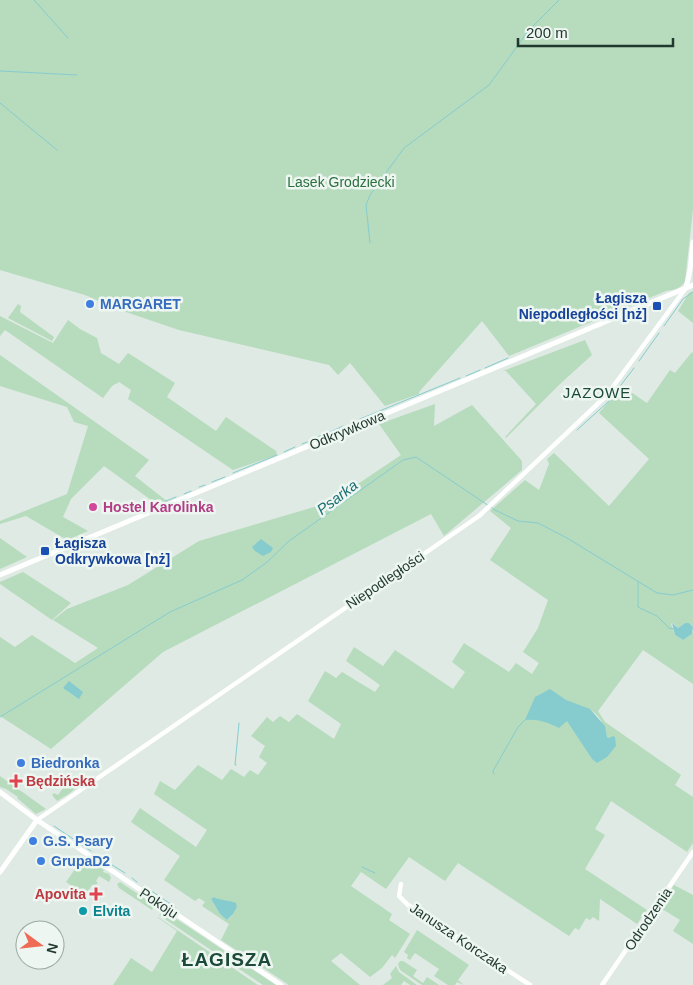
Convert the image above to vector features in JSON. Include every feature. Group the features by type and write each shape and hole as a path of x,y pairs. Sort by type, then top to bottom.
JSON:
{"street":[{"path":"686,288 693,242"},
{"name":"Odkrywkowa","path":"0,575 693,285"},
{"name":"Niepodległości","path":"37,820 485,510 606,396 686,288"},
{"name":"Pokoju","path":"0,792 37,820 281,985"},
{"path":"0,872 37,820"},
{"name":"Odrodzenia","path":"603,985 693,852"},
{"name":"Janusza Korczaka","path":"401,884 399,896 408,905 530,985"}],"green space":[{"name":"Lasek Grodziecki","path":"0,0 693,0 693,209 685,281 677,289 666,291 509,356 482,321 419,394 385,406 350,363 338,375 329,365 179,330 120,310 85,295 0,270"},
{"path":"693,291 693,323 678,311 689,293"},
{"path":"18,304 21,306 20,312 54,337 52,341 8,318"},
{"path":"0,316 53,343 68,320 97,338 101,353 119,364 128,353 175,383 167,397 216,431 226,417 276,451 277,455 233,470 128,399 131,390 119,382 112,386 103,398 5,330 0,336"},
{"path":"585,340 592,355 506,438 536,404 506,371 503,371"},
{"path":"692,352 693,627 689,623 685,623 678,628 673,623 671,624 675,635 683,640 692,634 693,631 693,684 643,650 598,711 605,722 681,775 675,785 693,797 693,843 687,852 611,801 595,829 605,835 585,869 647,910 637,924 600,899 599,921 593,917 590,920 586,918 579,930 575,928 569,936 458,863 445,881 409,857 386,889 361,872 351,886 392,914 389,920 410,934 395,958 392,955 382,968 370,977 341,953 331,961 360,985 289,985 221,940 229,924 202,906 205,902 199,898 195,901 164,880 180,856 131,822 140,808 196,847 207,830 154,794 160,781 175,790 198,765 222,780 231,769 244,777 250,770 258,775 267,763 259,757 265,746 251,736 267,717 273,722 280,716 289,722 297,714 334,739 341,724 308,701 325,671 336,678 342,672 375,692 380,685 346,661 354,647 383,666 395,650 453,689 465,672 452,662 464,643 509,672 516,663 532,674 539,663 523,652 538,628 548,600 490,560 511,528 490,511 525,480 539,490 549,464 547,459 554,453 609,506 649,459 599,413 622,386 647,403 670,370 675,373","holes":["588,709 598,716 609,738 592,759 581,740","213,897 237,907 230,918 227,920 220,914 211,899"]},
{"path":"0,355 149,460 135,476 168,502 158,505 104,466 71,499 63,517 88,531 67,540 26,516 0,524 0,521 67,494 88,426 74,422 67,407 0,386"},
{"path":"435,404 434,426 472,405 522,461 522,470 444,536 431,514 163,652 51,749 0,716 0,637 15,647 32,635 75,663 98,648 53,620 67,609 128,585 199,541 331,502 401,455 379,424"},
{"path":"0,538 27,557 0,569"},
{"path":"23,572 71,603 52,620 0,584 0,582"},
{"path":"69,775 75,780 75,789 57,801 52,795 54,793 58,795 71,777"},
{"path":"0,776 46,809 36,814 18,797 0,787"},
{"path":"84,856 104,870 103,872 109,874 111,878 109,882 99,876 96,881 98,883 92,885 81,901 74,896 78,890 66,882"},
{"path":"120,882 153,904 152,910 119,888 117,884"},
{"path":"674,885 693,895 693,944 673,931 680,920 659,907"},
{"path":"164,911 276,985 263,985 159,915"},
{"path":"157,917 258,985 113,985 131,958 152,972 154,969 177,931"},
{"path":"417,930 469,965 458,980 464,985 457,982 455,985 448,985 434,976 439,969 415,953 410,960 407,958 408,955 404,952"},
{"path":"400,961 417,970 413,976 423,983 427,977 439,985 422,985 400,970 398,964"},
{"path":"396,966 399,972 417,985 410,985 404,981 401,985 383,985 392,978 390,974"}],"water":[{"path":"261,539 273,548 271,552 263,556 252,547"},
{"path":"672,623 678,628 685,623 689,623 693,627 692,634 683,640 675,635"},
{"path":"69,681 83,692 79,699 63,688"},
{"path":"550,689 566,700 590,709 605,726 607,737 615,737 616,746 607,757 597,763 592,759 567,721 559,728 542,721 525,720 535,697"},
{"path":"213,897 236,903 237,907 227,920 220,914 211,899"}],"waterway":[{"path":"34,0 68,38"},
{"path":"370,243 366,205 370,195 404,148 489,85 529,30 559,0"},
{"path":"0,71 77,75"},
{"path":"0,103 57,150"},
{"path":"664,326 683,299 693,292"},
{"path":"639,361 659,333"},
{"path":"485,368 508,358"},
{"path":"577,430 608,402 634,368"},
{"path":"466,376 480,370"},
{"path":"360,419 460,378"},
{"path":"330,432 343,426"},
{"path":"318,437 322,435"},
{"path":"302,444 310,441"},
{"path":"284,452 295,447"},
{"path":"233,473 277,455"},
{"name":"Psarka","path":"0,717 170,612 242,580 266,563 289,541 403,460 416,457 495,510 518,521 538,523 567,538 657,593 673,595 693,590"},
{"path":"212,482 225,477"},
{"path":"199,487 205,485"},
{"path":"184,494 191,491"},
{"path":"151,507 176,497"},
{"path":"638,582 638,607 657,616 669,628 674,629"},
{"path":"494,774 493,771 518,727 525,720"},
{"path":"236,765 239,723"},
{"path":"54,826 91,851"},
{"path":"99,856 106,861"},
{"path":"109,863 125,873"},
{"path":"362,867 375,873"},
{"path":"132,878 137,882"},
{"path":"144,886 175,907"}],"place":[{"name":"MARGARET","path":"90,304"},
{"name":"Łagisza Niepodległości [nż]","path":"657,306"},
{"name":"Hostel Karolinka","path":"93,507"},
{"name":"Łagisza Odkrywkowa [nż]","path":"45,551"},
{"name":"Biedronka","path":"21,763"},
{"name":"Będzińska","path":"16,781"},
{"name":"G.S. Psary","path":"33,841"},
{"name":"GrupaD2","path":"41,861"},
{"name":"Apovita","path":"96,894"},
{"name":"Elvita","path":"83,911"}],"district":[{"name":"JAZOWE","path":"597,392"},
{"name":"ŁAGISZA","path":"227,959"}]}
